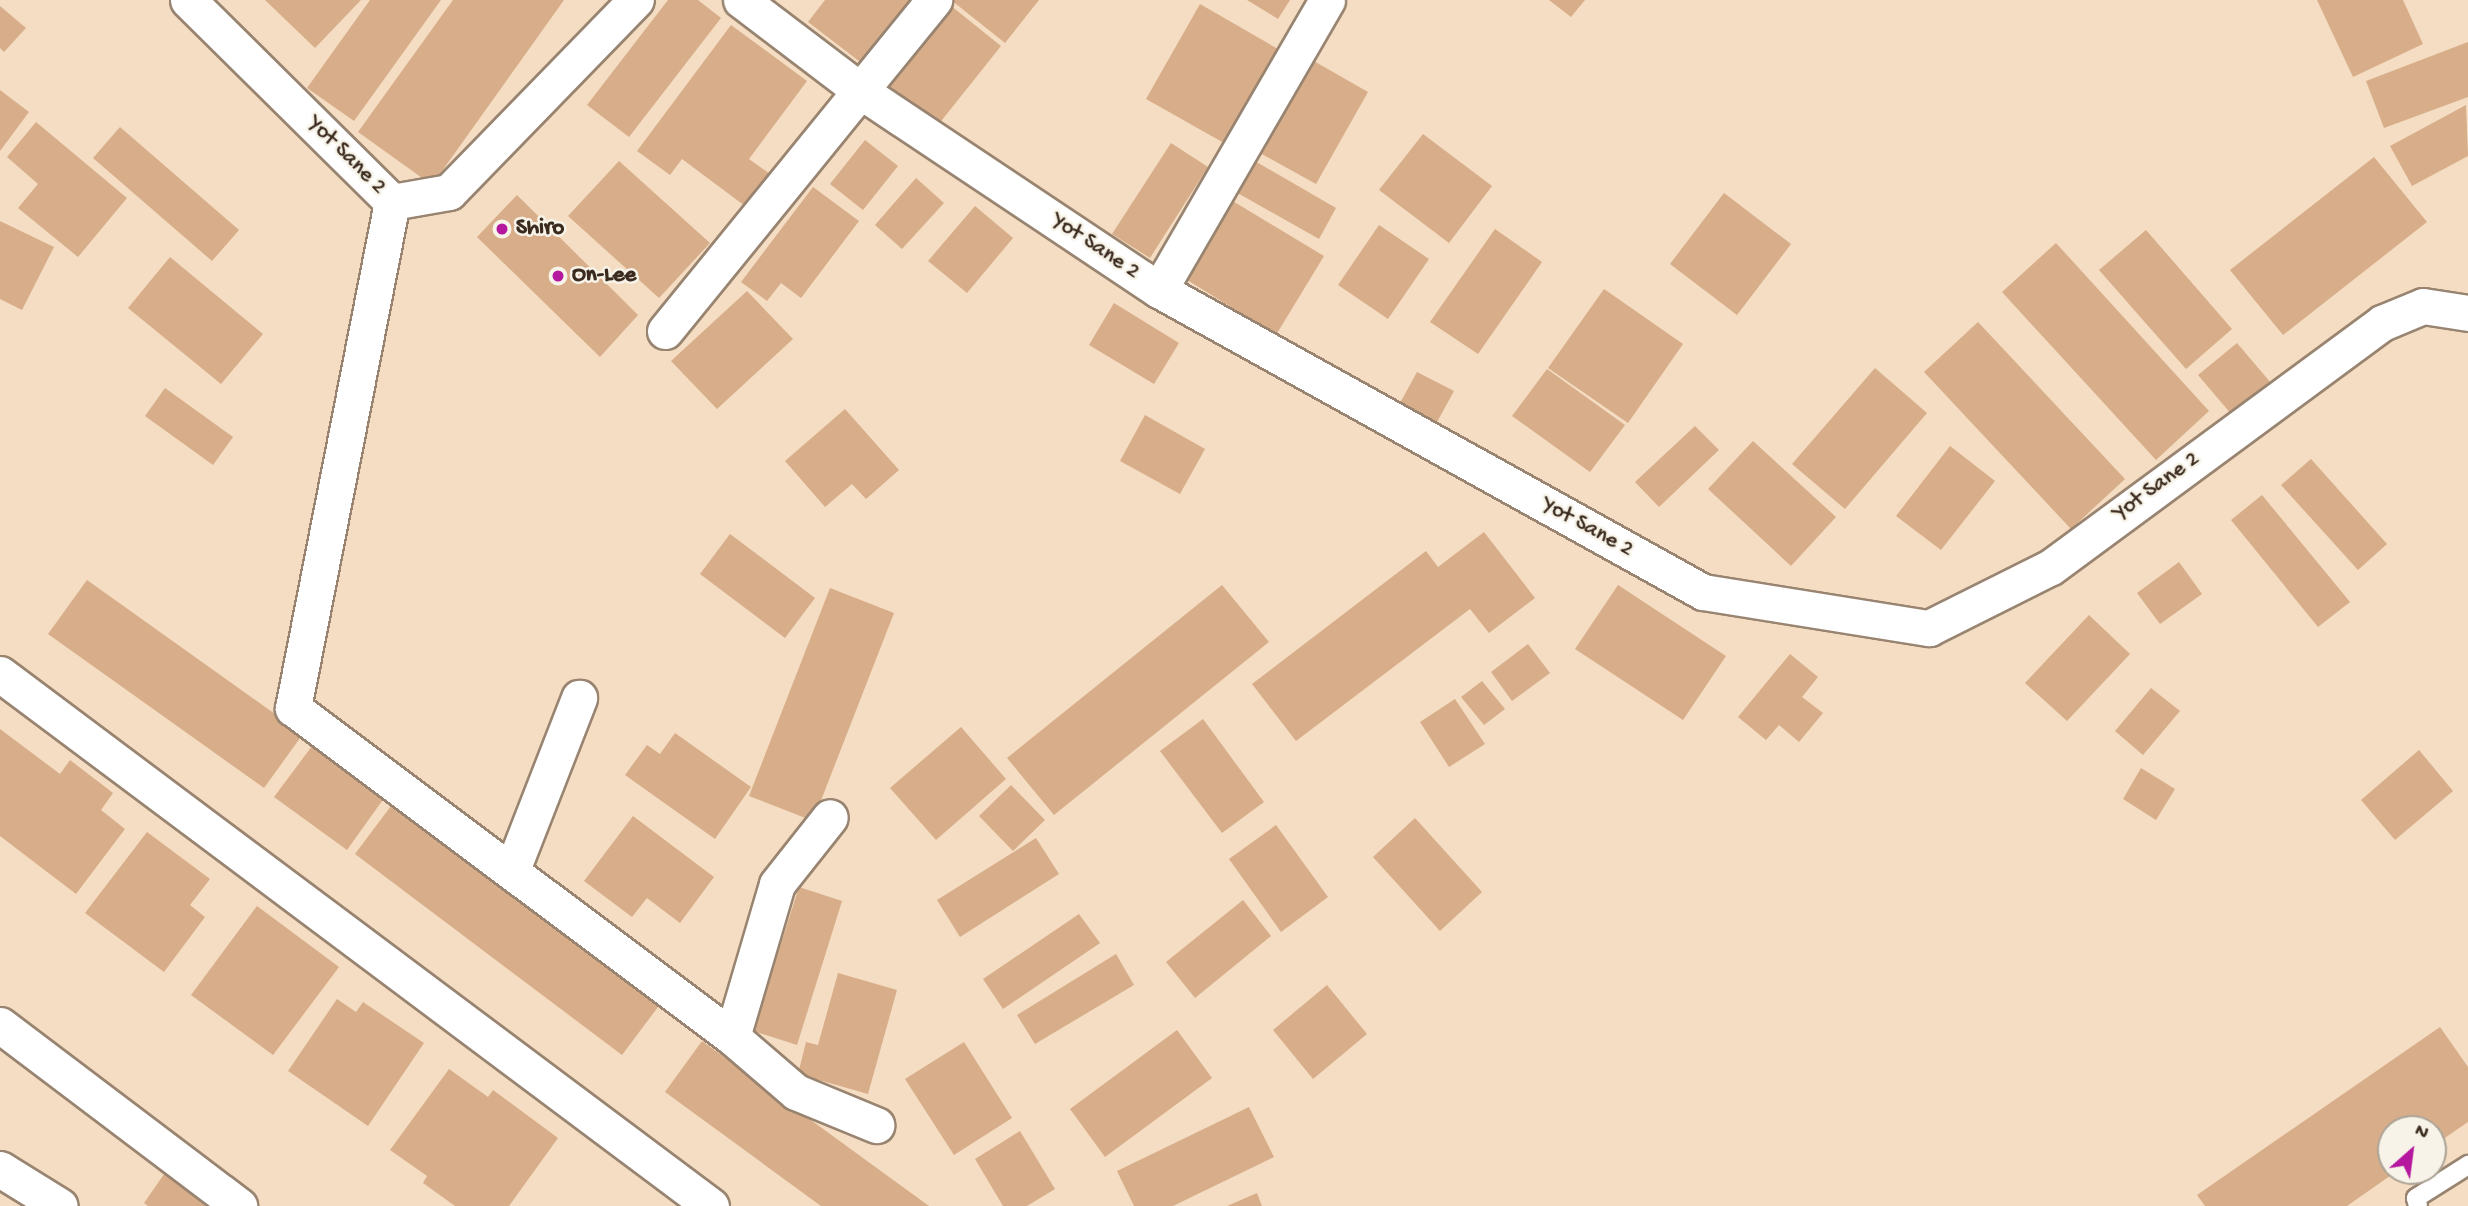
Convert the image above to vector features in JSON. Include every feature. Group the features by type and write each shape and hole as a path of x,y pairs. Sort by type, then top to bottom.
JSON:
{"street":[{"name":"Yot Sane 2","path":"188,0 392,202 449,192 636,0"},
{"name":"Yot Sane 2","path":"741,0 862,92 1158,290 1703,592 1929,628 2051,567 2382,324 2423,306 2468,313"},
{"path":"665,331 862,92 934,0"},
{"path":"1158,290 1327,0"},
{"path":"392,202 293,708 732,1037 796,1092 876,1125"},
{"path":"0,674 711,1206"},
{"path":"512,870 579,698"},
{"path":"732,1037 777,884 830,817"},
{"path":"0,1024 239,1206"},
{"path":"0,1169 60,1206"}],"lane":[{"path":"2418,1206 2416,1198 2468,1165"}],"building":[{"path":"265,0 361,0 315,48"},
{"path":"370,0 441,0 354,121 307,88"},
{"path":"453,0 564,0 432,185 358,132"},
{"path":"668,0 698,0 721,18 629,137 587,105"},
{"path":"825,0 921,0 868,68 808,22"},
{"path":"951,0 1039,0 1005,43"},
{"path":"1247,0 1290,0 1278,19"},
{"path":"1549,0 1585,0 1571,17"},
{"path":"2317,0 2403,0 2423,44 2353,77"},
{"path":"945,1 1001,46 934,130 878,86"},
{"path":"1200,4 1278,49 1224,143 1146,99"},
{"path":"0,6 26,28 4,52 0,48"},
{"path":"731,25 807,81 749,159 773,176 749,209 682,159 670,175 637,151"},
{"path":"2468,42 2468,97 2384,128 2366,81"},
{"path":"1312,60 1368,92 1316,184 1260,153"},
{"path":"0,90 29,112 0,151"},
{"path":"2466,105 2468,156 2412,186 2390,146"},
{"path":"36,122 127,198 78,257 18,208 38,184 7,157"},
{"path":"120,127 239,230 212,261 93,158"},
{"path":"1423,134 1492,186 1449,243 1379,190"},
{"path":"865,140 898,166 863,210 830,184"},
{"path":"1171,143 1208,167 1150,258 1112,234"},
{"path":"2374,157 2427,222 2283,335 2230,270"},
{"path":"1253,160 1336,208 1319,239 1234,191"},
{"path":"619,161 710,243 659,298 568,216"},
{"path":"916,178 944,203 902,249 875,225"},
{"path":"813,187 859,221 801,298 781,283 767,301 741,282"},
{"path":"1724,193 1791,244 1737,315 1670,264"},
{"name":"On-Lee","path":"517,195 638,315 600,357 477,237"},
{"path":"1231,200 1324,256 1276,335 1184,278"},
{"path":"975,206 1013,238 967,293 928,261"},
{"path":"0,221 54,247 22,310 0,299"},
{"path":"1379,225 1429,259 1388,319 1338,285"},
{"path":"1495,229 1542,262 1478,354 1430,322"},
{"path":"2146,230 2232,329 2186,369 2099,270"},
{"path":"2056,243 2209,411 2156,460 2002,292"},
{"path":"170,257 263,334 221,384 128,308"},
{"path":"1604,289 1683,344 1628,423 1548,368"},
{"path":"747,291 793,339 717,409 671,361"},
{"path":"1114,303 1179,343 1154,384 1089,345"},
{"path":"1978,322 2125,479 2071,529 1924,372"},
{"path":"2237,343 2271,383 2232,415 2198,375"},
{"path":"1875,368 1927,413 1845,509 1792,464"},
{"path":"1547,369 1625,425 1590,472 1512,416"},
{"path":"1417,372 1454,391 1437,422 1400,403"},
{"path":"165,388 233,437 213,465 145,416"},
{"path":"845,409 899,470 866,499 852,484 825,507 785,461"},
{"path":"1145,415 1205,449 1180,494 1120,461"},
{"path":"1695,426 1719,450 1659,507 1635,482"},
{"path":"1753,441 1836,517 1791,566 1708,489"},
{"path":"1950,446 1995,481 1941,550 1896,516"},
{"path":"2311,459 2387,544 2358,570 2281,485"},
{"path":"2262,495 2350,602 2318,627 2231,520"},
{"path":"1484,532 1535,598 1489,633 1470,609 1296,741 1252,684 1426,551 1438,567"},
{"path":"730,534 815,598 785,638 700,574"},
{"path":"2179,562 2202,594 2160,624 2137,593"},
{"path":"87,580 303,734 264,788 48,634"},
{"path":"1222,585 1269,642 1054,815 1007,758"},
{"path":"1618,585 1726,656 1683,720 1575,649"},
{"path":"830,588 894,613 813,821 749,796"},
{"path":"2089,615 2130,654 2067,721 2025,683"},
{"path":"1528,644 1550,673 1512,701 1491,672"},
{"path":"1790,654 1818,677 1802,697 1823,713 1799,742 1779,725 1766,740 1738,717"},
{"path":"1482,681 1505,709 1484,725 1461,697"},
{"path":"2151,688 2180,711 2143,755 2115,731"},
{"path":"1455,699 1485,744 1449,767 1420,722"},
{"path":"1203,719 1264,802 1222,833 1160,751"},
{"path":"961,727 1006,779 936,840 890,788"},
{"path":"0,729 60,774 70,760 113,793 101,810 125,829 76,894 0,836"},
{"path":"675,733 751,787 715,839 625,775 647,745 660,754"},
{"path":"315,742 387,794 347,850 274,797"},
{"path":"2419,750 2453,791 2395,840 2361,800"},
{"path":"2141,768 2175,789 2156,820 2123,799"},
{"path":"1011,785 1045,820 1013,851 979,816"},
{"path":"394,802 661,1003 622,1055 355,854"},
{"path":"633,816 714,877 680,923 647,898 632,917 584,881"},
{"path":"1415,818 1482,892 1440,931 1373,857"},
{"path":"1276,825 1328,897 1281,932 1229,859"},
{"path":"147,832 210,879 190,905 205,917 164,972 85,913"},
{"path":"1036,838 1059,874 960,937 937,900"},
{"path":"799,887 842,901 797,1045 753,1031"},
{"path":"1243,900 1271,936 1195,998 1166,962"},
{"path":"257,906 339,967 273,1055 191,995"},
{"path":"1079,914 1100,943 1003,1009 983,979"},
{"path":"1116,954 1134,985 1035,1044 1017,1015"},
{"path":"838,973 897,990 868,1094 798,1074 806,1042 818,1045"},
{"path":"1327,985 1367,1034 1313,1079 1273,1030"},
{"path":"337,999 356,1012 363,1002 424,1043 368,1126 288,1071"},
{"path":"2440,1027 2468,1067 2468,1122 2447,1136 2447,1115 2377,1115 2377,1185 2347,1206 2205,1206 2197,1195"},
{"path":"1177,1030 1212,1078 1105,1157 1070,1109"},
{"path":"702,1041 929,1206 821,1206 665,1092"},
{"path":"964,1042 1012,1118 954,1155 905,1079"},
{"path":"449,1069 488,1097 493,1090 558,1138 509,1206 455,1206 423,1183 427,1176 390,1150"},
{"path":"1249,1107 1274,1157 1173,1206 1134,1206 1117,1171"},
{"path":"1020,1131 1055,1189 1027,1206 1003,1206 975,1159"},
{"path":"167,1170 217,1206 148,1206 144,1203"},
{"path":"1257,1193 1262,1206 1227,1206"}],"place":[{"name":"Shiro","path":"502,229"},
{"name":"On-Lee","path":"558,276"}]}
